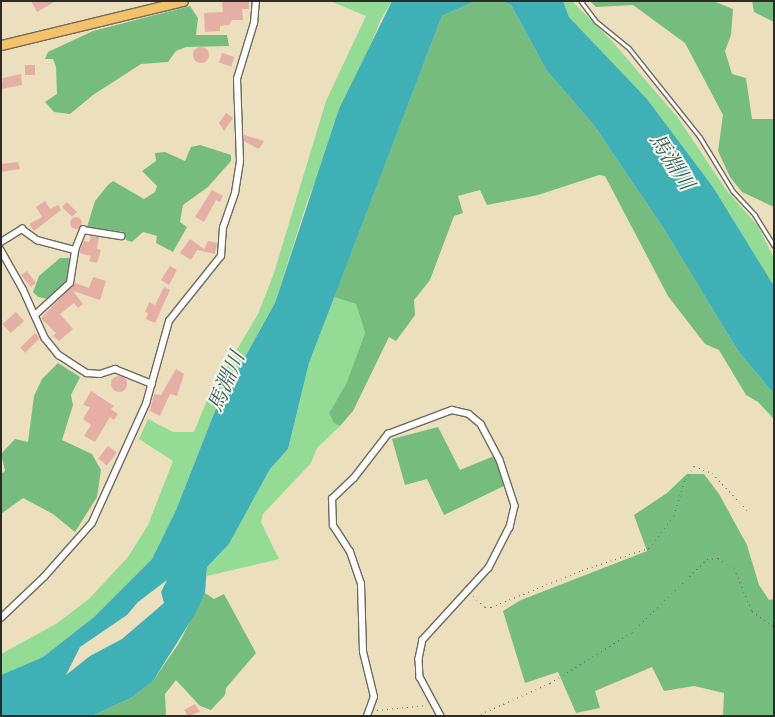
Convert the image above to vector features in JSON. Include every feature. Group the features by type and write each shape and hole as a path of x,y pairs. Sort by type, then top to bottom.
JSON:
{"highway":[{"path":"1,45 183,1"}],"street":[{"path":"1,618 44,577 92,523 152,384 169,321 221,256 223,228 235,193 240,160 238,74 254,23 256,1"},
{"path":"1,242 22,229 36,240 74,250"},
{"path":"34,315 70,283 74,250 82,230 122,236"},
{"path":"2,252 51,348 87,373 100,374 115,369 152,384"},
{"path":"367,716 374,697 363,652 361,584 350,552 333,526 332,499 354,478 388,434 445,411 469,414 480,424 500,460 514,498 510,527 497,554 468,591 429,630 420,650 420,677 440,716"}],"lane":[{"path":"581,1 597,22 629,48 700,137 733,191 755,215 774,245"}],"path":[{"path":"468,591 480,604 491,607 582,570 649,548 674,516 685,479 694,466 712,473 750,513"},
{"path":"476,716 550,683 632,632 707,559 718,558 734,568 752,611 774,627"},
{"path":"371,709 436,705"}],"green space":[{"path":"330,1 392,1 381,19 307,202 275,303 215,411 176,510 152,559 94,617 43,657 1,675 1,654 56,624 89,599 128,557 148,525 173,461 139,439 148,419 173,432 194,432 207,400 258,314 274,273 326,101 366,16"},
{"path":"475,1 502,1 511,5 547,71 593,124 664,229 738,351 774,394 774,419 758,402 746,395 719,350 705,344 668,296 605,176 599,175 538,195 487,205 480,190 458,196 463,213 454,216 430,280 414,300 415,315 396,341 389,337 353,411 340,426 334,423 329,413 346,384 365,333 356,304 334,297 442,16"},
{"path":"563,1 572,1 612,41 678,118 727,191 758,226 774,258 774,286 713,187 647,99 569,17"},
{"path":"590,1 713,1 733,9 731,35 725,51 732,74 746,78 752,119 774,119 774,207 742,192 730,177 718,151 723,115 685,43 633,5 596,7"},
{"path":"752,1 774,1 774,22 754,12"},
{"path":"190,6 198,18 196,35 227,35 229,46 186,47 176,51 168,62 141,64 93,95 70,114 54,112 45,102 57,94 56,67 53,59 45,59 48,52 93,31"},
{"path":"200,145 231,155 231,161 208,187 183,205 180,222 187,227 173,252 156,243 157,236 143,232 132,242 126,240 124,232 87,227 95,201 113,181 144,199 155,192 157,186 142,171 156,161 155,153 165,152 185,161 191,147"},
{"path":"60,258 71,258 67,284 49,299 38,297 33,292 39,276"},
{"path":"334,297 356,304 365,333 346,384 329,413 334,422 340,426 317,448 311,463 263,514 261,522 279,559 207,576 207,567 229,544 270,469 288,449 309,363"},
{"path":"58,363 80,377 71,395 73,405 62,440 92,454 101,470 97,497 75,532 53,514 23,498 1,514 1,474 5,471 1,454 15,439 28,442 34,396 42,379"},
{"path":"438,427 460,470 494,456 506,485 444,515 427,479 405,485 392,439"},
{"path":"687,474 704,474 719,494 747,545 759,585 769,600 774,599 774,716 723,716 724,693 694,686 664,691 652,667 595,691 600,708 576,713 558,672 525,683 503,611 521,600 647,551 634,515 667,493"},
{"path":"205,593 214,599 224,594 256,653 226,688 225,695 211,710 200,706 176,680 165,694 166,716 92,716 131,698 153,681 179,643"}],"water":[{"path":"392,1 475,1 442,16 309,363 288,449 270,469 229,544 207,567 205,593 195,614 153,681 131,698 92,716 1,716 1,675 43,657 94,617 152,559 176,510 215,411 275,303 339,109","holes":["167,580 161,592 164,603 122,639 90,656 66,675 80,647 127,615 138,602"]},
{"name":"馬淵川","path":"502,1 563,1 569,17 647,99 713,187 774,286 774,394 738,351 664,229 593,124 547,71 511,5"}],"building":[{"path":"31,1 56,1 37,12"},
{"path":"222,1 249,1 249,9 242,9 243,20 232,20 229,25 220,26 220,31 205,32 204,13 223,12"},
{"path":"201,47 209,55 201,63 193,55"},
{"path":"222,53 234,57 231,67 219,63"},
{"path":"25,65 35,65 35,75 25,75"},
{"path":"21,74 22,85 1,89 3,78"},
{"path":"226,113 233,118 224,131 219,123"},
{"path":"244,135 264,141 259,149 244,141"},
{"path":"18,162 20,169 1,172 1,164"},
{"path":"212,190 223,196 220,202 216,200 204,222 195,217"},
{"path":"45,201 50,209 58,205 61,210 34,231 29,224 42,217 36,207"},
{"path":"67,202 77,212 72,217 62,207"},
{"path":"76,217 82,223 76,229 70,223"},
{"path":"91,236 99,237 97,249 101,250 97,263 89,261 91,256 79,253 84,241 89,242"},
{"path":"190,239 204,249 208,241 217,243 215,254 197,250 191,260 180,253"},
{"path":"170,266 177,270 169,285 161,280"},
{"path":"27,271 36,283 31,287 21,275"},
{"path":"93,277 106,281 100,300 73,291 83,304 78,308 74,303 60,314 73,329 59,341 53,336 56,333 41,318 75,283 89,288"},
{"path":"164,287 170,290 155,323 146,319 148,313 145,312 149,302 155,305"},
{"path":"16,312 24,321 11,333 3,324"},
{"path":"35,333 40,338 25,353 20,348"},
{"path":"176,369 184,374 177,396 170,394 160,416 150,411 154,394 161,395"},
{"path":"119,376 125,378 127,384 125,390 119,392 113,390 111,384 113,378"},
{"path":"91,391 114,406 111,409 118,414 114,420 110,417 95,442 84,436 91,425 83,419 90,407 83,405"},
{"path":"108,446 117,453 107,465 98,459"},
{"path":"195,704 200,712 188,716 184,710"}]}
